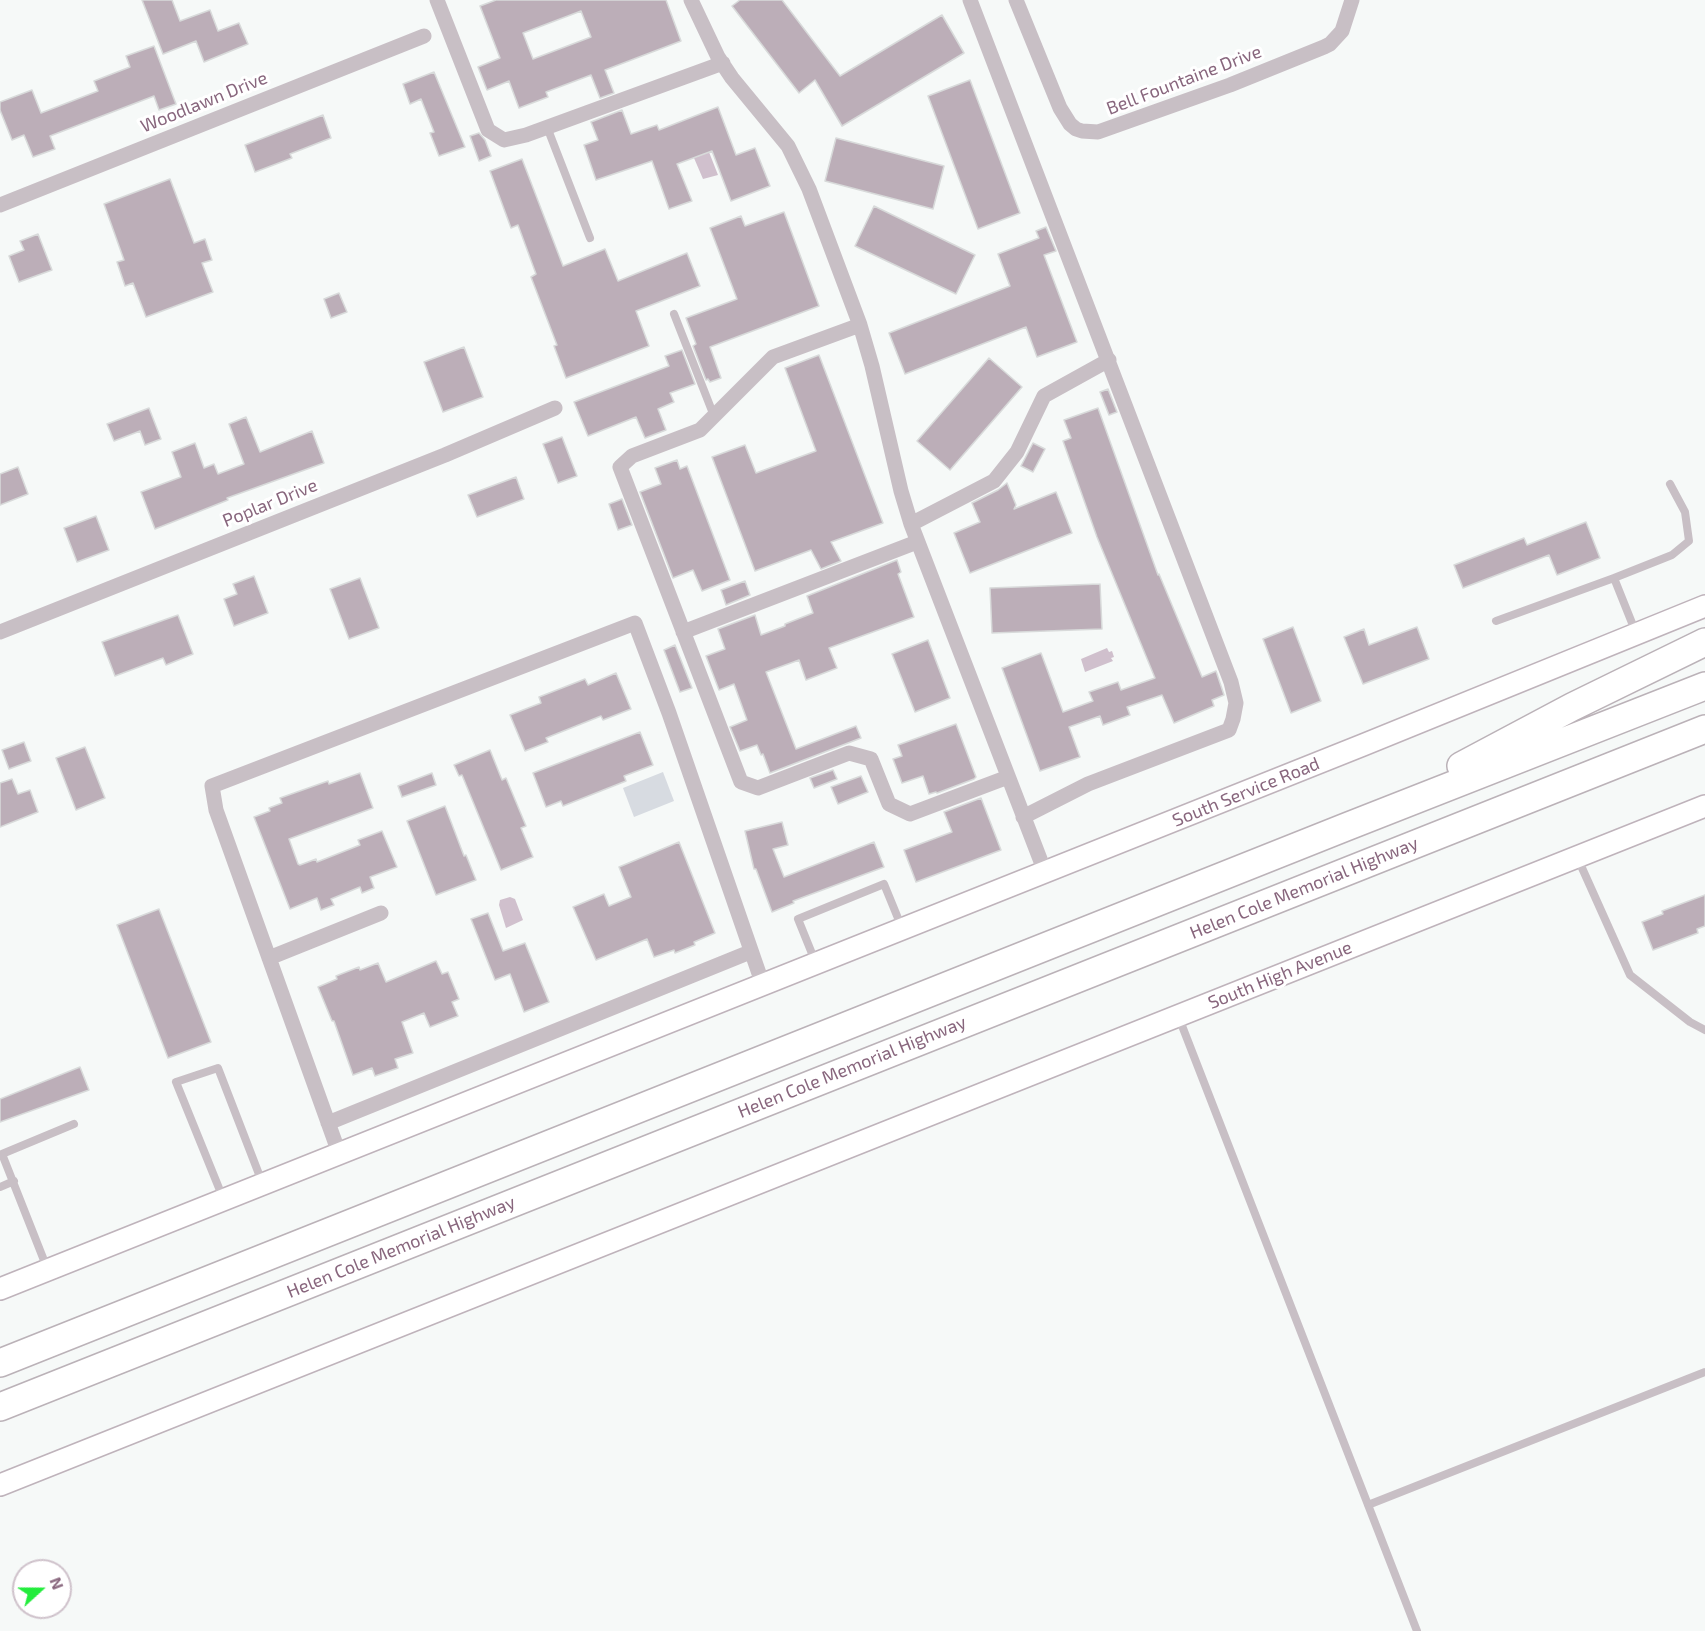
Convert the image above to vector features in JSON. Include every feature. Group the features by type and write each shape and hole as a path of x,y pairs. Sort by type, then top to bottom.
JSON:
{"highway":[{"path":"1346,827 1572,707 1705,642"},
{"path":"0,1363 1705,686"},
{"name":"Helen Cole Memorial Highway","path":"0,1407 1699,732"}],"main road":[{"name":"South Service Road","path":"0,1288 786,976 1705,606"},
{"name":"South High Avenue","path":"0,1485 1705,806"}],"street":[{"path":"437,0 488,130 504,140 547,127 723,63"},
{"path":"691,0 704,30 723,63 783,139 795,158 821,219 860,325 911,524 1045,872"},
{"path":"970,0 1231,682 1236,703 1229,730 1088,784 1023,818"},
{"name":"Bell Fountaine Drive","path":"1016,0 1060,108 1070,124 1082,131 1106,131 1230,86 1330,44 1346,22 1352,0"},
{"name":"Woodlawn Drive","path":"0,205 424,36"},
{"path":"860,325 773,357 700,430 632,456 620,467 741,782 758,788 849,753 871,759 889,804 910,814 1008,777"},
{"path":"911,524 994,481 1017,452 1044,396 1108,360"},
{"name":"Poplar Drive","path":"0,632 445,455 555,408"},
{"path":"683,632 918,542"},
{"path":"339,1153 216,810 212,786 635,623 669,713 763,985"},
{"path":"269,958 381,913"},
{"path":"328,1123 750,952"}],"lane":[{"path":"547,127 590,238"},
{"path":"674,314 714,416"},
{"path":"1496,621 1672,555 1689,541 1685,512 1670,484"},
{"path":"1614,578 1636,634"},
{"path":"1578,857 1630,975 1690,1022 1705,1030"},
{"path":"815,963 798,919 884,884 903,929"},
{"path":"1178,1016 1417,1631"},
{"path":"223,1199 176,1082 218,1068 263,1184"},
{"path":"47,1270 2,1154 74,1124"},
{"path":"0,1187 14,1181"},
{"path":"1368,1505 1705,1372"}],"shaded area":[{"path":"709,152 718,175 703,179 694,158"},
{"path":"1107,648 1109,652 1112,651 1113,661 1085,672 1081,659"},
{"path":"663,772 674,801 634,817 623,788"},
{"path":"510,897 515,899 523,920 506,928 499,905 500,900"}],"building":[{"path":"142,0 172,0 180,21 210,10 218,31 239,23 248,44 204,62 196,41 163,54"},
{"path":"496,0 666,0 681,41 605,70 614,93 600,98 591,75 546,92 548,97 519,108 509,81 487,90 478,67 500,58 480,6","holes":["581,11 591,37 533,59 523,33"]},
{"path":"740,0 782,0 840,76 942,15 964,53 842,126 815,80 799,93 732,6"},
{"path":"154,46 176,104 159,110 154,96 50,136 55,149 33,157 24,135 12,140 0,110 0,102 32,90 41,113 98,91 94,81 130,67 126,56"},
{"path":"434,72 465,147 439,156 430,133 434,132 421,99 410,104 403,84"},
{"path":"970,80 1020,213 978,229 928,96"},
{"path":"718,107 736,155 755,148 770,186 731,201 712,151 677,164 692,201 669,209 652,161 596,180 584,145 598,140 591,122 622,110 631,134 657,125 659,130"},
{"path":"323,115 331,138 290,154 292,158 255,172 245,145"},
{"path":"479,133 485,140 491,156 479,161 470,136"},
{"path":"836,138 944,166 933,209 825,181"},
{"path":"522,159 563,266 605,249 618,281 687,253 700,286 636,311 649,346 566,378 554,346 557,345 531,277 536,274 518,225 511,228 490,171"},
{"path":"170,179 194,243 205,239 212,260 202,263 213,292 146,317 133,283 125,286 117,262 124,260 104,204"},
{"path":"874,206 975,255 956,294 855,246"},
{"path":"784,212 819,306 710,347 721,378 710,382 706,380 693,346 696,344 686,318 737,299 710,228 741,216 745,226"},
{"path":"1046,227 1056,251 1044,255 1077,342 1037,357 1026,327 905,374 889,333 1010,286 998,254 1039,238 1036,231"},
{"path":"38,234 52,270 19,282 9,256 24,250 20,241"},
{"path":"339,293 347,312 331,318 324,299"},
{"path":"464,347 483,397 443,412 424,362"},
{"path":"682,350 695,384 670,393 674,402 658,409 666,430 645,438 636,417 588,436 574,402 669,366 665,356"},
{"path":"819,355 883,523 831,542 841,561 821,569 811,550 755,571 712,457 745,445 756,473 816,451 785,368"},
{"path":"989,358 1022,387 950,470 917,441"},
{"path":"1108,389 1117,412 1109,415 1100,392"},
{"path":"149,408 161,439 145,445 140,431 114,441 107,424"},
{"path":"1098,408 1158,575 1202,677 1216,671 1224,695 1212,700 1214,706 1174,723 1162,695 1127,707 1130,715 1103,725 1100,716 1069,727 1080,757 1040,771 1002,668 1041,653 1063,712 1093,701 1089,692 1118,682 1121,690 1155,678 1097,537 1063,441 1071,438 1064,420"},
{"path":"246,417 260,452 312,431 324,463 227,498 228,500 155,529 141,492 181,477 172,452 195,443 204,468 214,464 218,474 244,464 229,424"},
{"path":"562,437 577,476 558,483 543,444"},
{"path":"1033,443 1045,449 1033,472 1021,466"},
{"path":"677,460 680,469 687,466 730,580 702,591 693,570 673,578 640,492 661,484 655,468"},
{"path":"18,467 28,494 0,505 0,474"},
{"path":"516,477 524,499 477,517 468,495"},
{"path":"1007,483 1016,505 1014,509 1056,492 1072,533 970,573 954,533 980,522 972,503"},
{"path":"622,499 632,525 618,530 609,504"},
{"path":"96,516 109,550 77,562 64,528"},
{"path":"1586,522 1600,558 1557,575 1549,555 1463,588 1454,565 1524,538 1527,545"},
{"path":"897,560 901,572 898,574 914,617 829,648 837,668 806,680 799,660 766,672 796,749 856,726 861,738 770,773 757,745 740,751 730,727 747,720 734,684 719,690 706,656 725,649 718,629 755,615 761,635 785,626 785,624 813,613 807,596"},
{"path":"254,576 268,613 234,626 224,599 237,594 233,584"},
{"path":"360,578 379,628 349,639 330,589"},
{"path":"745,581 750,595 726,605 721,590"},
{"path":"1100,584 1102,629 992,633 990,588"},
{"path":"178,615 193,654 166,665 163,658 115,676 102,642"},
{"path":"1293,627 1321,701 1291,713 1263,639"},
{"path":"1417,627 1429,659 1363,684 1344,637 1364,629 1369,645"},
{"path":"928,640 950,698 915,712 892,654"},
{"path":"675,645 692,688 680,692 664,650"},
{"path":"616,673 631,709 603,720 601,716 546,738 548,742 525,751 510,715 541,703 539,697 585,679 588,685"},
{"path":"956,724 976,777 929,794 923,776 902,783 893,759 902,756 898,745"},
{"path":"640,732 653,765 624,776 626,781 563,806 561,801 546,807 533,773"},
{"path":"24,742 31,761 9,769 2,750"},
{"path":"85,747 105,798 76,810 56,758"},
{"path":"490,750 502,780 506,778 526,826 521,828 533,857 501,870 462,775 459,776 454,765"},
{"path":"833,770 837,779 814,788 810,778"},
{"path":"360,773 373,808 289,839 298,864 316,859 317,862 360,845 358,840 382,831 397,867 370,877 374,888 362,893 360,887 331,899 334,905 321,910 317,898 290,909 254,817 282,803 280,798 328,781 329,784"},
{"path":"432,773 436,785 402,797 398,786"},
{"path":"861,776 868,792 838,804 831,787"},
{"path":"12,779 18,794 30,790 38,812 0,827 0,783"},
{"path":"981,798 1001,850 916,882 904,850 952,832 944,812"},
{"path":"445,806 476,880 436,895 407,821"},
{"path":"782,822 788,845 773,849 784,877 874,842 884,867 793,901 794,903 772,912 756,869 754,869 745,831"},
{"path":"679,842 715,933 675,953 674,950 654,957 647,939 596,960 573,907 604,894 609,906 631,897 619,867"},
{"path":"1705,895 1705,926 1697,929 1698,933 1653,950 1642,922 1663,914 1662,911"},
{"path":"159,909 211,1042 168,1058 117,925"},
{"path":"488,913 503,951 525,943 549,1002 524,1012 510,974 495,980 471,919"},
{"path":"436,961 442,974 448,972 459,999 452,1002 458,1016 430,1027 424,1013 402,1022 413,1053 395,1059 398,1068 375,1076 372,1068 353,1075 334,1021 332,1021 318,987 337,979 336,976 359,967 360,970 378,963 386,982"},
{"path":"80,1067 89,1090 0,1122 0,1099"}]}
